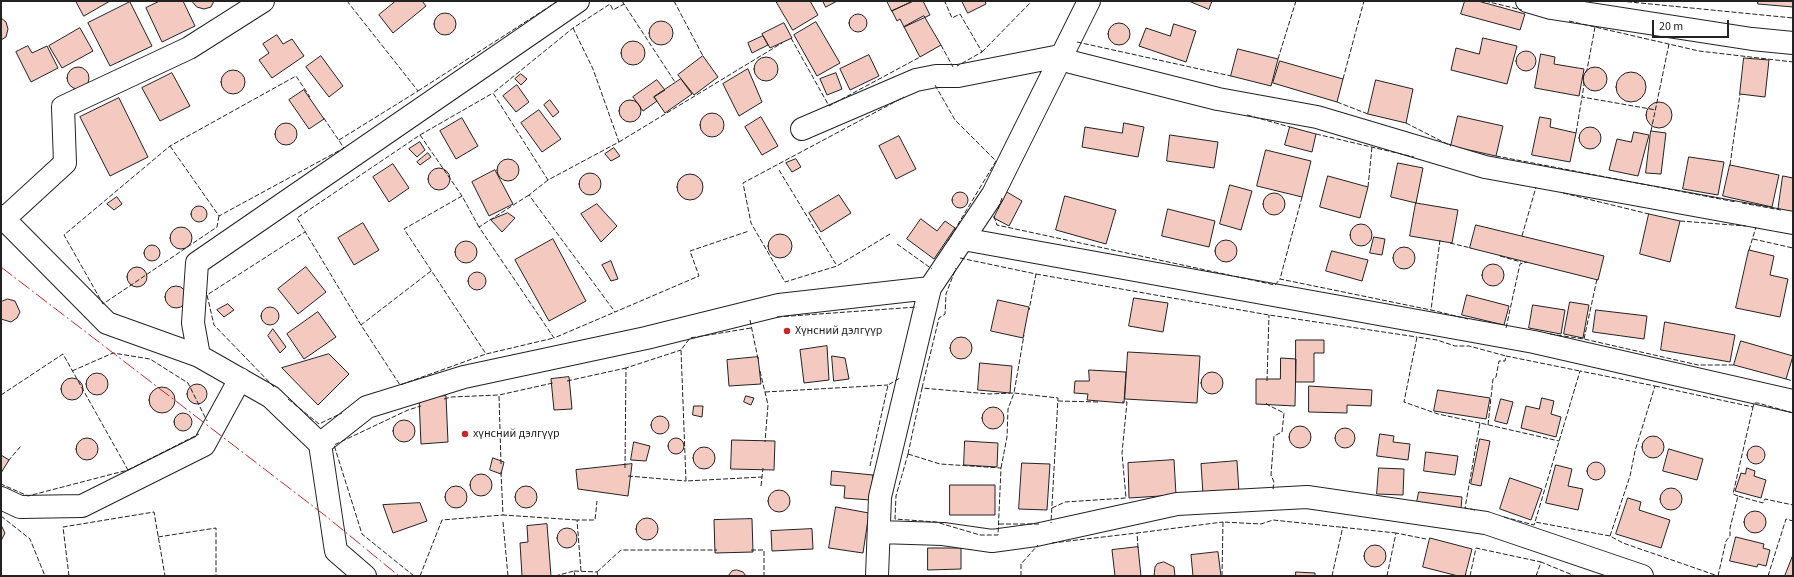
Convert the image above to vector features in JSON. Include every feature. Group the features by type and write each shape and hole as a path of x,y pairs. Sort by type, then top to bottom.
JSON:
{"street":[{"path":"263,1 189,48 63,107 65,163 3,217 107,323 199,356 240,379 271,397 320,444 336,551 364,576"},
{"path":"199,356 193,323 197,263 578,1"},
{"path":"877,576 880,497 930,288 993,194 1060,56 1089,1"},
{"path":"1527,1 1550,8 1793,44"},
{"path":"802,129 916,80 936,76 958,76 1060,56 1071,62 1218,99 1317,117 1485,167 1793,224"},
{"path":"963,238 1534,342 1793,401"},
{"path":"320,444 367,407 464,377 646,338 779,305 930,288"},
{"path":"1,498 20,507 82,506 204,445 240,379"},
{"path":"879,532 943,534 992,540 1036,535 1177,504 1307,497 1486,523 1642,576"}],"building":[{"path":"76,1 110,1 84,16"},
{"path":"160,1 183,1 195,26 162,42 146,8"},
{"path":"192,1 214,1 211,7 204,9 197,7"},
{"path":"396,1 422,1 426,6 393,33 379,15"},
{"path":"776,1 810,1 818,15 793,30"},
{"path":"823,1 837,1 826,7"},
{"path":"887,1 913,1 892,11"},
{"path":"914,1 923,1 930,15 904,27 900,19 897,21 892,11"},
{"path":"962,1 985,1 986,4 968,13"},
{"path":"1189,1 1212,1 1209,9"},
{"path":"1465,1 1478,1 1525,14 1520,30 1461,14"},
{"path":"1758,1 1793,1 1793,7 1758,4"},
{"path":"130,2 152,46 110,66 88,23"},
{"path":"445,13 453,16 456,24 453,32 445,35 437,32 434,24 437,16"},
{"path":"858,14 864,17 867,23 864,29 858,32 852,29 849,23 852,17"},
{"path":"924,16 941,45 920,57 904,27"},
{"path":"1,18 6,22 8,29 6,37 1,40"},
{"path":"661,21 669,25 673,33 669,41 661,45 653,41 649,33 653,25"},
{"path":"816,22 840,63 817,76 794,35"},
{"path":"784,23 792,38 770,48 762,34"},
{"path":"1119,23 1127,26 1130,34 1127,42 1119,45 1111,42 1108,34 1111,26"},
{"path":"1174,24 1196,31 1186,62 1139,46 1146,28 1170,36"},
{"path":"80,28 93,51 62,68 49,46"},
{"path":"277,35 283,44 292,39 304,56 272,78 259,60 269,53 263,44"},
{"path":"763,36 768,45 752,53 748,43"},
{"path":"1483,38 1517,46 1507,84 1451,70 1456,48 1479,54"},
{"path":"633,41 641,45 645,53 641,61 633,65 625,61 621,53 625,45"},
{"path":"28,46 32,53 47,46 58,68 31,82 16,52"},
{"path":"1238,49 1278,59 1271,86 1231,76"},
{"path":"1526,51 1533,54 1536,61 1533,68 1526,71 1519,68 1516,61 1519,54"},
{"path":"1541,54 1555,57 1554,64 1584,69 1579,96 1535,88"},
{"path":"869,55 879,76 850,90 840,69"},
{"path":"321,56 343,86 329,97 306,67"},
{"path":"703,56 718,77 694,95 678,75"},
{"path":"766,57 775,60 778,69 775,78 766,81 757,78 754,69 757,60"},
{"path":"1744,58 1769,60 1765,97 1740,94"},
{"path":"1280,61 1343,79 1337,102 1273,83"},
{"path":"78,67 86,70 89,78 86,86 78,89 70,86 67,78 70,70"},
{"path":"1595,67 1604,70 1607,79 1604,88 1595,91 1586,88 1583,79 1586,70"},
{"path":"748,69 762,102 739,116 723,84"},
{"path":"233,70 242,73 245,82 242,91 233,94 224,91 221,82 224,73"},
{"path":"1631,72 1642,76 1646,87 1642,98 1631,102 1620,98 1616,87 1620,76"},
{"path":"172,73 190,106 160,121 142,88"},
{"path":"836,73 842,89 827,95 820,79"},
{"path":"521,74 527,79 521,85 515,79"},
{"path":"681,79 692,94 665,113 654,97"},
{"path":"657,80 665,90 654,97 657,101 643,111 633,97"},
{"path":"1376,80 1413,89 1406,123 1368,114"},
{"path":"517,85 529,102 516,112 503,96"},
{"path":"304,90 324,119 309,129 289,100"},
{"path":"119,98 148,157 110,176 80,117"},
{"path":"550,100 559,112 553,117 544,105"},
{"path":"630,100 638,103 641,111 638,119 630,122 622,119 619,111 622,103"},
{"path":"1659,102 1668,106 1672,115 1668,124 1659,128 1650,124 1646,115 1650,106"},
{"path":"539,110 561,139 542,152 521,123"},
{"path":"712,113 721,116 724,125 721,134 712,137 703,134 700,125 703,116"},
{"path":"1458,116 1503,126 1496,156 1451,146"},
{"path":"761,117 778,146 762,155 745,127"},
{"path":"1540,117 1551,119 1550,127 1576,133 1570,162 1532,155"},
{"path":"462,118 478,146 456,159 440,131"},
{"path":"286,123 294,126 297,134 294,142 286,145 278,142 275,134 278,126"},
{"path":"1124,123 1144,127 1138,157 1082,147 1085,127 1122,133"},
{"path":"1290,127 1316,134 1312,152 1285,145"},
{"path":"1590,127 1598,130 1601,138 1598,146 1590,149 1582,146 1579,138 1582,130"},
{"path":"1651,131 1666,133 1661,174 1646,173"},
{"path":"1634,132 1649,135 1638,176 1609,170 1617,139 1631,142"},
{"path":"1170,135 1218,142 1214,168 1167,161"},
{"path":"899,136 916,169 896,179 879,146"},
{"path":"420,142 425,150 417,157 409,149"},
{"path":"614,148 620,156 611,161 605,154"},
{"path":"1266,150 1311,161 1302,197 1257,186"},
{"path":"428,153 431,157 420,165 417,162"},
{"path":"1689,157 1724,162 1718,195 1683,189"},
{"path":"508,159 516,162 519,170 516,178 508,181 500,178 497,170 500,162"},
{"path":"796,159 801,167 792,172 786,163"},
{"path":"1398,163 1423,168 1416,203 1391,197"},
{"path":"393,164 409,188 389,202 373,177"},
{"path":"1730,165 1779,175 1772,207 1723,196"},
{"path":"439,168 447,171 450,179 447,187 439,190 431,187 428,179 431,171"},
{"path":"495,170 513,204 489,216 472,182"},
{"path":"590,173 594,174 600,180 600,188 594,194 590,195 586,194 580,188 579,184 580,180 586,174"},
{"path":"690,174 699,178 703,187 699,196 690,200 681,196 677,187 681,178"},
{"path":"1328,176 1368,187 1360,218 1320,207"},
{"path":"1783,176 1793,178 1793,213 1778,211"},
{"path":"1230,185 1252,191 1241,230 1220,224"},
{"path":"960,192 966,194 968,200 966,206 960,208 954,206 952,200 954,194"},
{"path":"1007,192 1022,201 1009,226 994,218"},
{"path":"1274,193 1282,196 1285,204 1282,212 1274,215 1266,212 1263,204 1266,196"},
{"path":"839,195 851,213 821,232 809,213"},
{"path":"1065,196 1116,210 1106,244 1056,230"},
{"path":"117,197 122,204 114,210 107,204"},
{"path":"1416,203 1458,210 1452,243 1410,236"},
{"path":"597,204 617,226 601,242 581,214"},
{"path":"199,206 205,208 207,214 205,220 199,222 193,220 191,214 193,208"},
{"path":"1168,209 1215,221 1209,247 1162,236"},
{"path":"508,213 515,218 502,232 491,220"},
{"path":"1649,214 1680,221 1670,262 1640,254"},
{"path":"921,219 937,231 945,221 955,228 934,259 907,239"},
{"path":"363,223 379,250 354,265 338,238"},
{"path":"1361,224 1365,225 1371,231 1371,239 1365,245 1361,246 1357,245 1351,239 1350,235 1351,231 1357,225"},
{"path":"1476,225 1604,256 1598,280 1470,248"},
{"path":"177,227 185,227 192,234 192,242 185,249 177,249 170,242 170,234"},
{"path":"780,234 785,235 791,241 791,251 785,257 780,258 775,257 769,251 768,246 769,241 775,235"},
{"path":"1374,237 1385,239 1382,255 1370,253"},
{"path":"553,239 586,301 549,321 515,260"},
{"path":"1226,240 1234,243 1237,251 1234,259 1226,262 1218,259 1215,251 1218,243"},
{"path":"466,241 474,244 477,252 474,260 466,263 458,260 455,252 458,244"},
{"path":"152,245 158,247 160,253 158,259 152,261 146,259 144,253 146,247"},
{"path":"1404,247 1412,250 1415,258 1412,266 1404,269 1396,266 1393,258 1396,250"},
{"path":"1749,250 1774,256 1770,275 1788,279 1780,317 1736,308"},
{"path":"1332,251 1368,260 1362,281 1326,271"},
{"path":"611,261 618,279 611,281 602,265"},
{"path":"1489,264 1497,264 1504,271 1504,279 1497,286 1489,286 1482,279 1482,271"},
{"path":"137,267 144,270 147,277 144,284 137,287 130,284 127,277 130,270"},
{"path":"306,267 326,292 298,314 278,289"},
{"path":"477,272 481,273 485,277 485,285 481,289 477,290 473,289 469,285 468,281 469,277 473,273"},
{"path":"176,286 184,289 187,297 184,305 176,308 168,305 165,297 168,289"},
{"path":"1467,295 1509,306 1504,325 1462,315"},
{"path":"1134,298 1168,303 1163,332 1129,326"},
{"path":"8,299 15,301 20,312 17,318 11,322 1,319 1,302"},
{"path":"998,300 1029,307 1023,338 991,331"},
{"path":"1570,302 1589,305 1583,338 1564,334"},
{"path":"228,304 234,310 224,317 217,310"},
{"path":"1533,305 1565,310 1561,334 1529,328"},
{"path":"266,307 274,307 279,312 277,323 274,325 266,325 261,320 261,312"},
{"path":"1596,310 1647,316 1644,339 1593,332"},
{"path":"318,312 336,337 304,359 287,334"},
{"path":"1665,322 1735,335 1730,362 1661,350"},
{"path":"273,329 286,347 280,353 268,336"},
{"path":"961,337 969,340 972,348 969,356 961,359 953,356 950,348 953,340"},
{"path":"1296,340 1324,340 1324,353 1314,353 1314,382 1296,382"},
{"path":"1741,341 1793,356 1786,379 1734,365"},
{"path":"827,346 829,380 804,383 800,350"},
{"path":"1128,352 1200,356 1197,403 1125,399"},
{"path":"329,354 349,374 318,405 282,368"},
{"path":"832,356 845,358 849,379 834,381"},
{"path":"758,357 761,384 729,386 727,360"},
{"path":"1281,358 1296,359 1295,406 1256,404 1256,379 1280,379"},
{"path":"980,363 1012,366 1010,393 978,390"},
{"path":"1089,370 1126,372 1124,403 1087,400 1088,394 1074,393 1075,381 1089,381"},
{"path":"1212,372 1220,375 1223,383 1220,391 1212,394 1204,391 1201,383 1204,375"},
{"path":"97,373 105,376 108,384 105,392 97,395 89,392 86,384 89,376"},
{"path":"569,377 572,409 554,410 551,379"},
{"path":"72,378 76,379 82,385 82,393 76,399 72,400 68,399 62,393 61,389 62,385 68,379"},
{"path":"193,384 201,384 207,390 207,398 201,404 193,404 187,398 187,390"},
{"path":"1309,386 1372,390 1371,406 1347,405 1347,413 1309,412"},
{"path":"162,387 171,391 175,400 171,409 162,413 153,409 149,400 153,391"},
{"path":"1438,390 1490,398 1486,419 1434,411"},
{"path":"446,396 448,442 421,444 419,397"},
{"path":"746,396 754,398 751,405 744,402"},
{"path":"1542,398 1554,401 1551,414 1561,417 1556,437 1521,428 1526,406 1539,409"},
{"path":"1501,399 1513,402 1507,424 1495,421"},
{"path":"694,406 703,406 702,417 693,415"},
{"path":"993,407 1001,410 1004,418 1001,426 993,429 985,426 982,418 985,410"},
{"path":"183,413 187,414 191,418 191,426 187,430 183,431 179,430 175,426 174,422 175,418 179,414"},
{"path":"660,416 666,419 669,425 666,431 660,434 654,431 651,425 654,419"},
{"path":"404,420 412,423 415,431 412,439 404,442 396,439 393,431 396,423"},
{"path":"1300,426 1308,429 1311,437 1308,445 1300,448 1292,445 1289,437 1292,429"},
{"path":"1345,428 1352,431 1355,438 1352,445 1345,448 1338,445 1335,438 1338,431"},
{"path":"1380,434 1394,436 1393,442 1410,444 1408,460 1377,456"},
{"path":"1653,436 1661,439 1664,447 1661,455 1653,458 1645,455 1642,447 1645,439"},
{"path":"87,438 95,441 98,449 95,457 87,460 79,457 76,449 79,441"},
{"path":"673,438 679,438 684,443 682,452 679,454 673,454 668,449 668,443"},
{"path":"1480,439 1490,441 1481,486 1471,484"},
{"path":"732,440 775,441 774,470 731,469"},
{"path":"965,441 998,443 997,467 964,465"},
{"path":"634,442 650,446 646,461 631,460"},
{"path":"1756,446 1762,449 1765,455 1762,461 1756,464 1750,461 1747,455 1750,449"},
{"path":"704,447 708,448 714,454 714,462 708,468 704,469 700,468 694,462 693,458 694,454 700,448"},
{"path":"1669,449 1703,459 1697,480 1663,471"},
{"path":"1426,452 1458,456 1455,475 1424,471"},
{"path":"1,455 9,460 1,473"},
{"path":"493,458 504,462 501,474 490,470"},
{"path":"1174,460 1176,495 1129,498 1128,463"},
{"path":"1237,461 1239,492 1203,494 1201,464"},
{"path":"1596,462 1602,465 1605,471 1602,477 1596,480 1590,477 1587,471 1590,465"},
{"path":"1022,463 1050,464 1047,510 1019,509"},
{"path":"632,464 628,496 578,489 576,470"},
{"path":"1556,465 1572,469 1568,486 1583,489 1578,510 1546,503"},
{"path":"1379,468 1404,469 1403,495 1377,494"},
{"path":"1747,468 1755,471 1754,476 1766,480 1761,498 1735,491 1741,473 1745,474"},
{"path":"832,471 873,475 870,500 844,498 845,486 831,485"},
{"path":"481,474 485,475 491,481 491,489 485,495 481,496 477,495 471,489 470,485 471,481 477,475"},
{"path":"1510,478 1542,489 1531,520 1500,509"},
{"path":"950,485 995,485 995,515 950,515"},
{"path":"456,486 460,487 466,493 466,501 460,507 456,508 452,507 446,501 445,497 446,493 452,487"},
{"path":"526,486 530,487 536,493 536,501 530,507 526,508 522,507 516,501 515,497 516,493 522,487"},
{"path":"1671,488 1679,491 1682,499 1679,507 1671,510 1663,507 1660,499 1663,491"},
{"path":"779,490 783,491 789,497 789,505 783,511 779,512 775,511 769,505 768,501 769,497 775,491"},
{"path":"1419,492 1462,497 1461,508 1417,502"},
{"path":"1628,498 1641,502 1639,510 1670,520 1661,548 1616,534"},
{"path":"420,503 427,521 393,533 383,505"},
{"path":"836,507 869,513 863,553 829,548"},
{"path":"1751,511 1759,511 1766,518 1766,526 1759,533 1751,533 1744,526 1744,518"},
{"path":"647,518 651,519 657,525 657,533 651,539 647,540 643,539 637,533 636,529 637,525 643,519"},
{"path":"752,519 753,552 715,553 714,520"},
{"path":"547,524 551,576 522,576 520,543 528,542 527,526"},
{"path":"1,525 5,533 1,541"},
{"path":"567,528 574,531 577,538 574,545 567,548 560,545 557,538 560,531"},
{"path":"812,529 813,549 772,551 771,531"},
{"path":"1736,537 1764,544 1763,548 1770,550 1766,566 1758,564 1757,567 1730,561"},
{"path":"1430,538 1472,549 1465,576 1458,576 1423,567"},
{"path":"1375,545 1383,548 1386,556 1383,564 1375,567 1367,564 1364,556 1367,548"},
{"path":"1138,547 1141,576 1115,576 1112,550"},
{"path":"928,548 961,548 961,569 928,570"},
{"path":"1218,552 1221,576 1193,576 1191,555"},
{"path":"1793,555 1793,576 1785,576"},
{"path":"1164,562 1174,567 1175,576 1154,576 1155,567 1157,564"},
{"path":"737,570 743,572 746,576 728,576 732,571"},
{"path":"1296,572 1315,573 1315,576 1296,576"}],"fence":[{"path":"339,140 418,91 347,1"},
{"path":"418,91 558,1"},
{"path":"622,1 675,82"},
{"path":"674,1 703,56"},
{"path":"947,1 945,2 952,18 960,14 982,52 957,66"},
{"path":"982,52 1032,1"},
{"path":"1278,59 1296,1"},
{"path":"1343,79 1364,1"},
{"path":"1485,1 1522,10"},
{"path":"1620,1 1793,18"},
{"path":"573,28 593,69 619,142 548,180 493,93 573,28 610,4 613,10 624,4"},
{"path":"1569,21 1699,51 1793,62"},
{"path":"1595,27 1587,70 1583,77 1584,85 1582,97 1656,110"},
{"path":"791,38 829,106 920,57"},
{"path":"1077,42 1231,76"},
{"path":"619,142 782,43"},
{"path":"1651,131 1669,44"},
{"path":"941,45 953,67"},
{"path":"219,216 217,227 103,304 64,235 170,146 296,76 310,97"},
{"path":"935,85 955,120 996,161 948,241"},
{"path":"420,135 493,93"},
{"path":"1730,165 1740,94"},
{"path":"890,234 837,266 785,282 751,223 743,183 904,97"},
{"path":"1576,133 1582,97"},
{"path":"1337,102 1368,114"},
{"path":"1247,115 1290,127"},
{"path":"170,146 219,216 344,148 323,117"},
{"path":"1406,123 1451,146"},
{"path":"1316,134 1414,157"},
{"path":"361,325 297,218 420,135 462,196"},
{"path":"1368,187 1372,147"},
{"path":"1496,156 1736,202"},
{"path":"779,170 837,266"},
{"path":"548,180 529,195 615,312 699,276 690,251 749,231"},
{"path":"1522,236 1536,187"},
{"path":"1563,193 1649,214"},
{"path":"529,195 479,227 554,338 615,312"},
{"path":"479,227 462,196 404,229 486,354 554,338"},
{"path":"1302,197 1280,279 1431,310"},
{"path":"998,209 1002,198"},
{"path":"1742,203 1781,210"},
{"path":"994,216 997,225 1275,285 1280,279"},
{"path":"1680,221 1746,226"},
{"path":"1749,250 1756,227"},
{"path":"274,387 214,325 207,295 305,232"},
{"path":"1753,239 1793,248"},
{"path":"1440,240 1431,310 1468,319"},
{"path":"1450,243 1471,248"},
{"path":"897,244 932,269"},
{"path":"1500,256 1521,262"},
{"path":"960,258 1036,274 1029,310"},
{"path":"1506,328 1520,264 1527,262"},
{"path":"922,388 939,318 945,314 946,294 956,268"},
{"path":"431,271 361,325 400,385 486,354"},
{"path":"1036,274 1269,315 1417,337"},
{"path":"1584,339 1597,279"},
{"path":"777,317 917,307"},
{"path":"1267,381 1269,315"},
{"path":"750,320 758,359"},
{"path":"751,328 690,338 681,350 686,481 762,477"},
{"path":"1550,334 1584,339 1698,365 1734,365"},
{"path":"908,454 922,388 989,394 1014,393 1024,335"},
{"path":"1480,423 1438,414 1404,402 1417,337 1437,340 1455,346 1469,346 1506,356"},
{"path":"625,468 626,368 681,350"},
{"path":"72,371 113,353 150,359 188,383 207,421"},
{"path":"1,395 63,354 128,470 28,496 1,484"},
{"path":"1488,425 1493,379 1496,377 1499,361 1505,361 1506,356 1580,371"},
{"path":"567,381 626,368"},
{"path":"760,371 768,405 765,442"},
{"path":"1610,536 1630,476 1635,451 1655,386 1580,371 1535,522 1610,536 1623,543 1718,576"},
{"path":"870,466 888,385 900,378"},
{"path":"1786,379 1793,381"},
{"path":"501,464 499,395 553,383"},
{"path":"765,392 888,385"},
{"path":"1655,386 1753,407 1754,403 1758,403 1793,413"},
{"path":"1001,468 1007,437 1008,409 1014,393 1058,398 1051,523"},
{"path":"444,399 451,397 499,395"},
{"path":"288,399 319,424 342,413"},
{"path":"1058,401 1098,402"},
{"path":"1052,508 1065,502 1126,498 1122,453 1127,402 1122,402"},
{"path":"1266,403 1284,413 1282,432 1274,436 1271,475 1274,482 1273,489 1275,489"},
{"path":"414,576 362,534 334,445 408,410 421,406"},
{"path":"1738,496 1733,494 1753,407"},
{"path":"1475,510 1465,508 1480,423 1559,441"},
{"path":"128,470 199,434"},
{"path":"8,461 21,446"},
{"path":"908,454 940,464 1001,468 998,535 980,535 936,522 895,519 896,496 908,454"},
{"path":"761,486 763,468"},
{"path":"501,472 503,515 577,520"},
{"path":"628,476 686,481"},
{"path":"1718,576 1726,541 1730,536 1730,528 1738,496 1763,503 1765,499 1793,505"},
{"path":"581,571 577,520 595,520 597,501"},
{"path":"69,576 63,527 154,512 165,576"},
{"path":"420,576 442,520 503,515"},
{"path":"1,516 30,539 45,576"},
{"path":"1504,517 1534,525 1535,522"},
{"path":"1768,576 1786,519 1793,521"},
{"path":"1222,576 1223,522 1261,524 1273,520 1396,533"},
{"path":"503,522 508,576"},
{"path":"1138,548 1137,533 1223,522"},
{"path":"999,524 1041,524"},
{"path":"1332,576 1343,526"},
{"path":"158,537 216,528 216,576"},
{"path":"1052,543 1137,533"},
{"path":"1387,576 1396,533 1426,539"},
{"path":"1021,576 1021,564 1038,545"},
{"path":"1470,576 1476,548 1541,562"},
{"path":"597,572 621,550 717,550"},
{"path":"751,550 764,550 764,576"},
{"path":"1536,576 1541,562 1575,576"},
{"path":"574,571 597,572 598,576"},
{"path":"555,576 574,571 575,576"}],"power":[{"path":"1,267 327,517 399,576"}],"place":[{"name":"Хүнсний дэлгүүр","path":"787,331"},
{"name":"хүнсний дэлгүүр","path":"465,434"}]}
